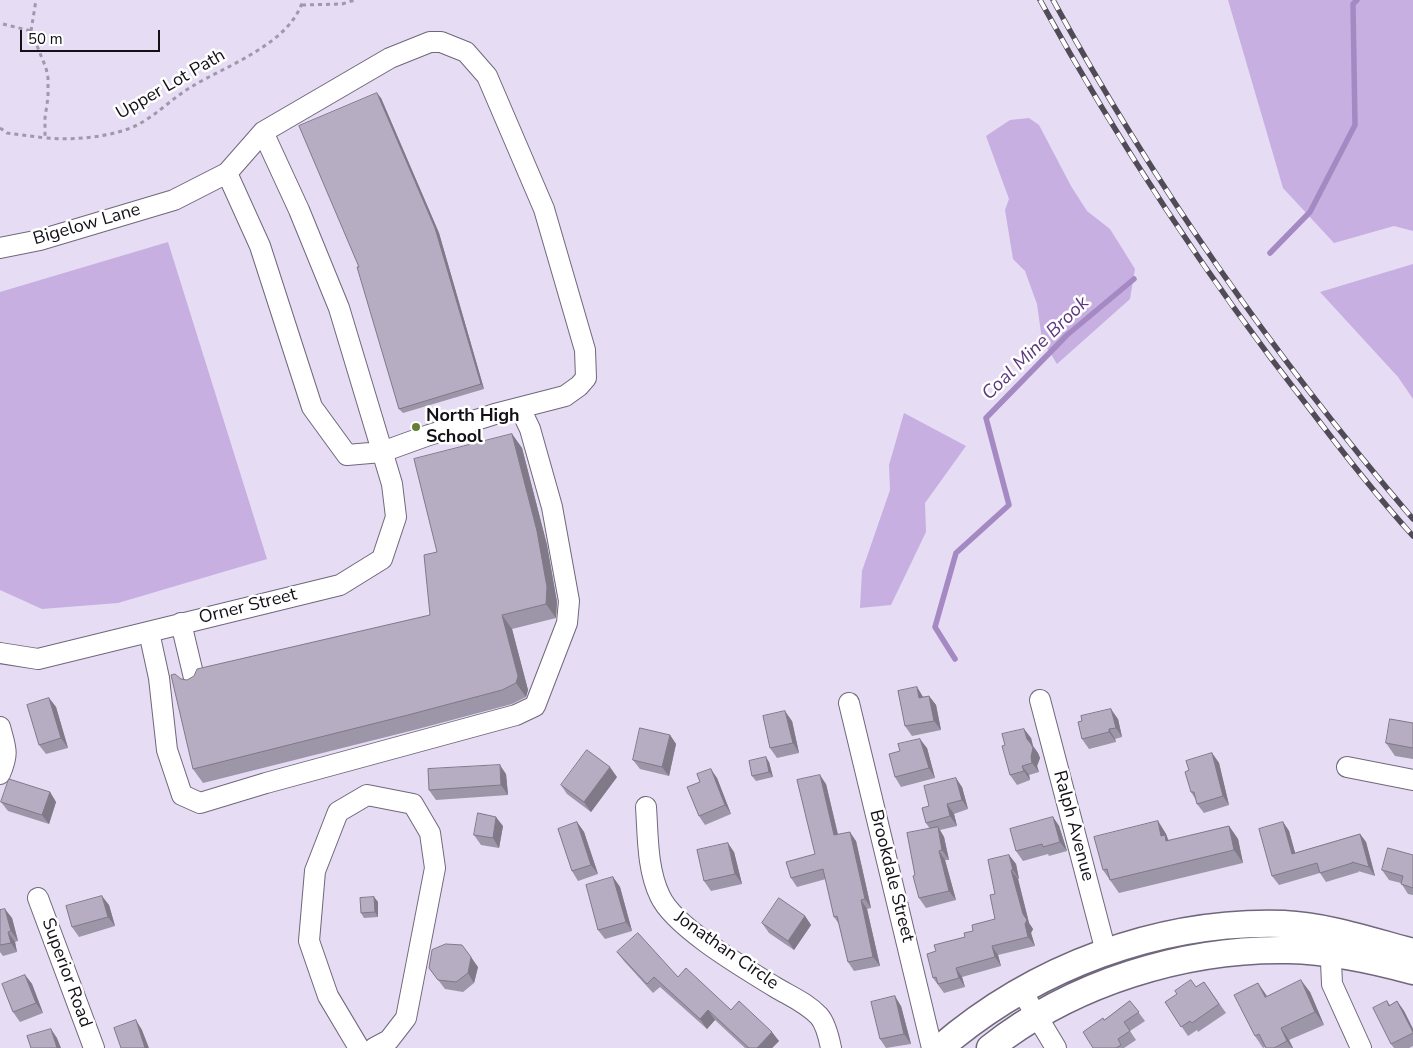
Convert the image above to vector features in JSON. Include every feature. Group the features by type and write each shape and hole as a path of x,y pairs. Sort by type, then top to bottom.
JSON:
{"main road":[{"path":"940,1048 963,1028 1021,990 1071,966 1106,952 1163,935 1222,925 1286,924 1330,942 1357,958 1413,971"},
{"path":"990,1048 1038,1017 1083,993 1122,976 1172,964 1222,954 1290,950 1330,942 1413,952"}],"street":[{"path":"430,42 442,42 466,52 487,76 544,209 585,350 586,378 566,396 429,435 382,452 347,455 312,407 260,246 227,173 263,132 390,58 430,42"},
{"name":"Orner Street","path":"0,653 38,658 340,585 382,559 396,517 392,484 339,308 299,210 263,132"},
{"name":"Bigelow Lane","path":"0,248 40,240 174,200 227,173"},
{"path":"149,632 159,678 167,750 182,794 200,803 266,783 516,715 535,706 567,624 569,602 552,507 530,429 520,408"},
{"path":"181,624 195,682"},
{"name":"Ralph Avenue","path":"1040,700 1106,952"},
{"name":"Brookdale Street","path":"849,703 932,1048"},
{"path":"0,727 7,752 0,774"},
{"path":"1347,767 1413,780"},
{"path":"359,1048 328,996 309,941 315,871 338,812 367,795 414,804 430,832 435,868 406,1018 389,1040 374,1048"},
{"name":"Jonathan Circle","path":"646,807 651,864 659,895 667,909 676,919 724,954 808,1006 820,1018 831,1048"},
{"name":"Superior Road","path":"38,898 94,1048"},
{"path":"1330,942 1332,984 1361,1048"},
{"path":"1021,990 1056,1048"}],"path":[{"path":"36,0 31,31 46,68 48,78 45,138"},
{"name":"Upper Lot Path","path":"0,128 7,133 63,140 98,137 131,128 159,112 190,87 247,58 267,44 297,16 303,0"},
{"path":"302,5 342,4 355,0"},
{"path":"3,24 31,31"}],"shaded area":[{"path":"1228,0 1413,0 1413,231 1394,226 1334,243 1283,188"},
{"path":"1029,118 1039,125 1071,186 1087,211 1110,229 1135,269 1130,299 1057,364 1042,340 1037,304 1025,271 1013,259 1005,210 1009,199 986,136 1010,120"},
{"path":"168,242 267,559 118,603 42,609 0,590 0,292"},
{"path":"1413,264 1413,399 1398,377 1320,292"},
{"path":"904,413 966,446 925,503 926,532 891,605 860,608 862,571 890,490 889,465"}],"building":[{"path":"377,93 435,228 481,384 399,409 357,267 359,267 299,126"},
{"path":"512,434 537,531 547,587 546,604 502,615 518,676 516,683 502,690 193,769 171,675 175,674 181,679 187,680 194,676 197,669 430,615 424,555 437,552 414,459"},
{"path":"917,687 919,698 929,696 934,721 905,726 898,691"},
{"path":"49,698 61,738 39,745 27,705"},
{"path":"1111,709 1116,728 1109,729 1109,732 1082,739 1078,722 1082,721 1081,716"},
{"path":"785,711 793,743 770,748 763,716"},
{"path":"1390,719 1413,723 1413,748 1386,743"},
{"path":"640,728 670,735 662,767 633,760"},
{"path":"1024,729 1027,739 1033,748 1032,763 1022,766 1024,771 1010,775 1002,746 1005,745 1002,734"},
{"path":"920,739 929,768 895,777 889,754 900,751 898,744"},
{"path":"587,750 610,767 584,802 561,785"},
{"path":"1212,753 1223,796 1197,804 1185,772 1189,770 1186,761"},
{"path":"766,757 769,772 752,776 749,761"},
{"path":"500,765 501,785 429,790 428,769"},
{"path":"711,769 725,805 699,816 687,787 700,782 697,774"},
{"path":"820,775 834,835 850,832 865,899 861,900 873,957 848,962 837,916 834,917 823,869 791,878 786,862 815,854 797,780"},
{"path":"956,778 962,800 947,804 950,816 926,823 922,808 929,806 924,786"},
{"path":"9,779 50,792 42,815 1,802"},
{"path":"478,813 496,817 493,838 474,835"},
{"path":"1053,817 1060,842 1043,847 1042,844 1016,851 1010,829"},
{"path":"1158,821 1161,836 1165,835 1166,841 1229,826 1234,850 1110,880 1107,869 1103,870 1094,837"},
{"path":"577,822 591,865 572,871 558,829"},
{"path":"1283,822 1292,854 1360,834 1369,867 1352,862 1320,873 1317,863 1272,876 1259,829"},
{"path":"938,827 942,850 939,851 949,891 919,898 913,876 915,875 907,833"},
{"path":"728,843 735,874 704,881 697,850"},
{"path":"1388,848 1413,855 1413,888 1401,884 1403,876 1382,870"},
{"path":"1009,855 1013,870 1011,870 1023,914 1027,920 1025,924 1028,937 992,946 995,957 956,968 959,978 938,984 936,977 933,978 927,954 936,951 934,945 965,937 964,933 973,931 972,925 995,919 990,895 995,894 988,860"},
{"path":"613,877 626,922 598,930 586,885"},
{"path":"102,896 108,917 72,927 66,906"},
{"path":"374,897 375,912 361,913 360,898"},
{"path":"779,898 805,916 788,941 762,923"},
{"path":"5,909 11,931 8,932 11,943 0,945 0,910"},
{"path":"638,933 678,977 686,968 731,1010 739,1001 772,1032 757,1048 749,1048 708,1010 700,1019 654,977 647,984 617,952"},
{"path":"446,944 462,945 471,957 468,973 456,982 438,980 429,968 432,950"},
{"path":"25,975 36,1003 13,1012 2,984"},
{"path":"1191,980 1196,987 1204,982 1219,1004 1192,1023 1190,1021 1181,1027 1165,1002 1177,994 1175,991"},
{"path":"1301,980 1315,1012 1281,1028 1287,1041 1274,1048 1266,1048 1259,1034 1255,1036 1234,995 1258,983 1265,997"},
{"path":"895,996 904,1034 880,1039 871,1002"},
{"path":"1130,1001 1139,1012 1124,1022 1130,1031 1118,1039 1121,1045 1116,1048 1093,1048 1083,1032 1103,1018 1104,1020"},
{"path":"1387,1001 1389,1006 1397,1001 1413,1032 1391,1044 1373,1008"},
{"path":"136,1020 145,1048 121,1048 114,1028"},
{"path":"51,1029 57,1048 31,1048 27,1036"}],"waterway":[{"name":"Coal Mine Brook","path":"1270,253 1310,212 1355,125 1353,4 1357,0"},
{"name":"Coal Mine Brook","path":"955,659 935,627 956,553 1009,505 986,418 1067,335 1134,279"}],"railway":[{"path":"1040,0 1100,105 1198,257 1269,356 1332,438 1371,488 1413,536"},
{"path":"1053,0 1133,137 1220,269 1313,396 1413,519"}],"place":[{"name":"North High School","path":"416,427"}]}
